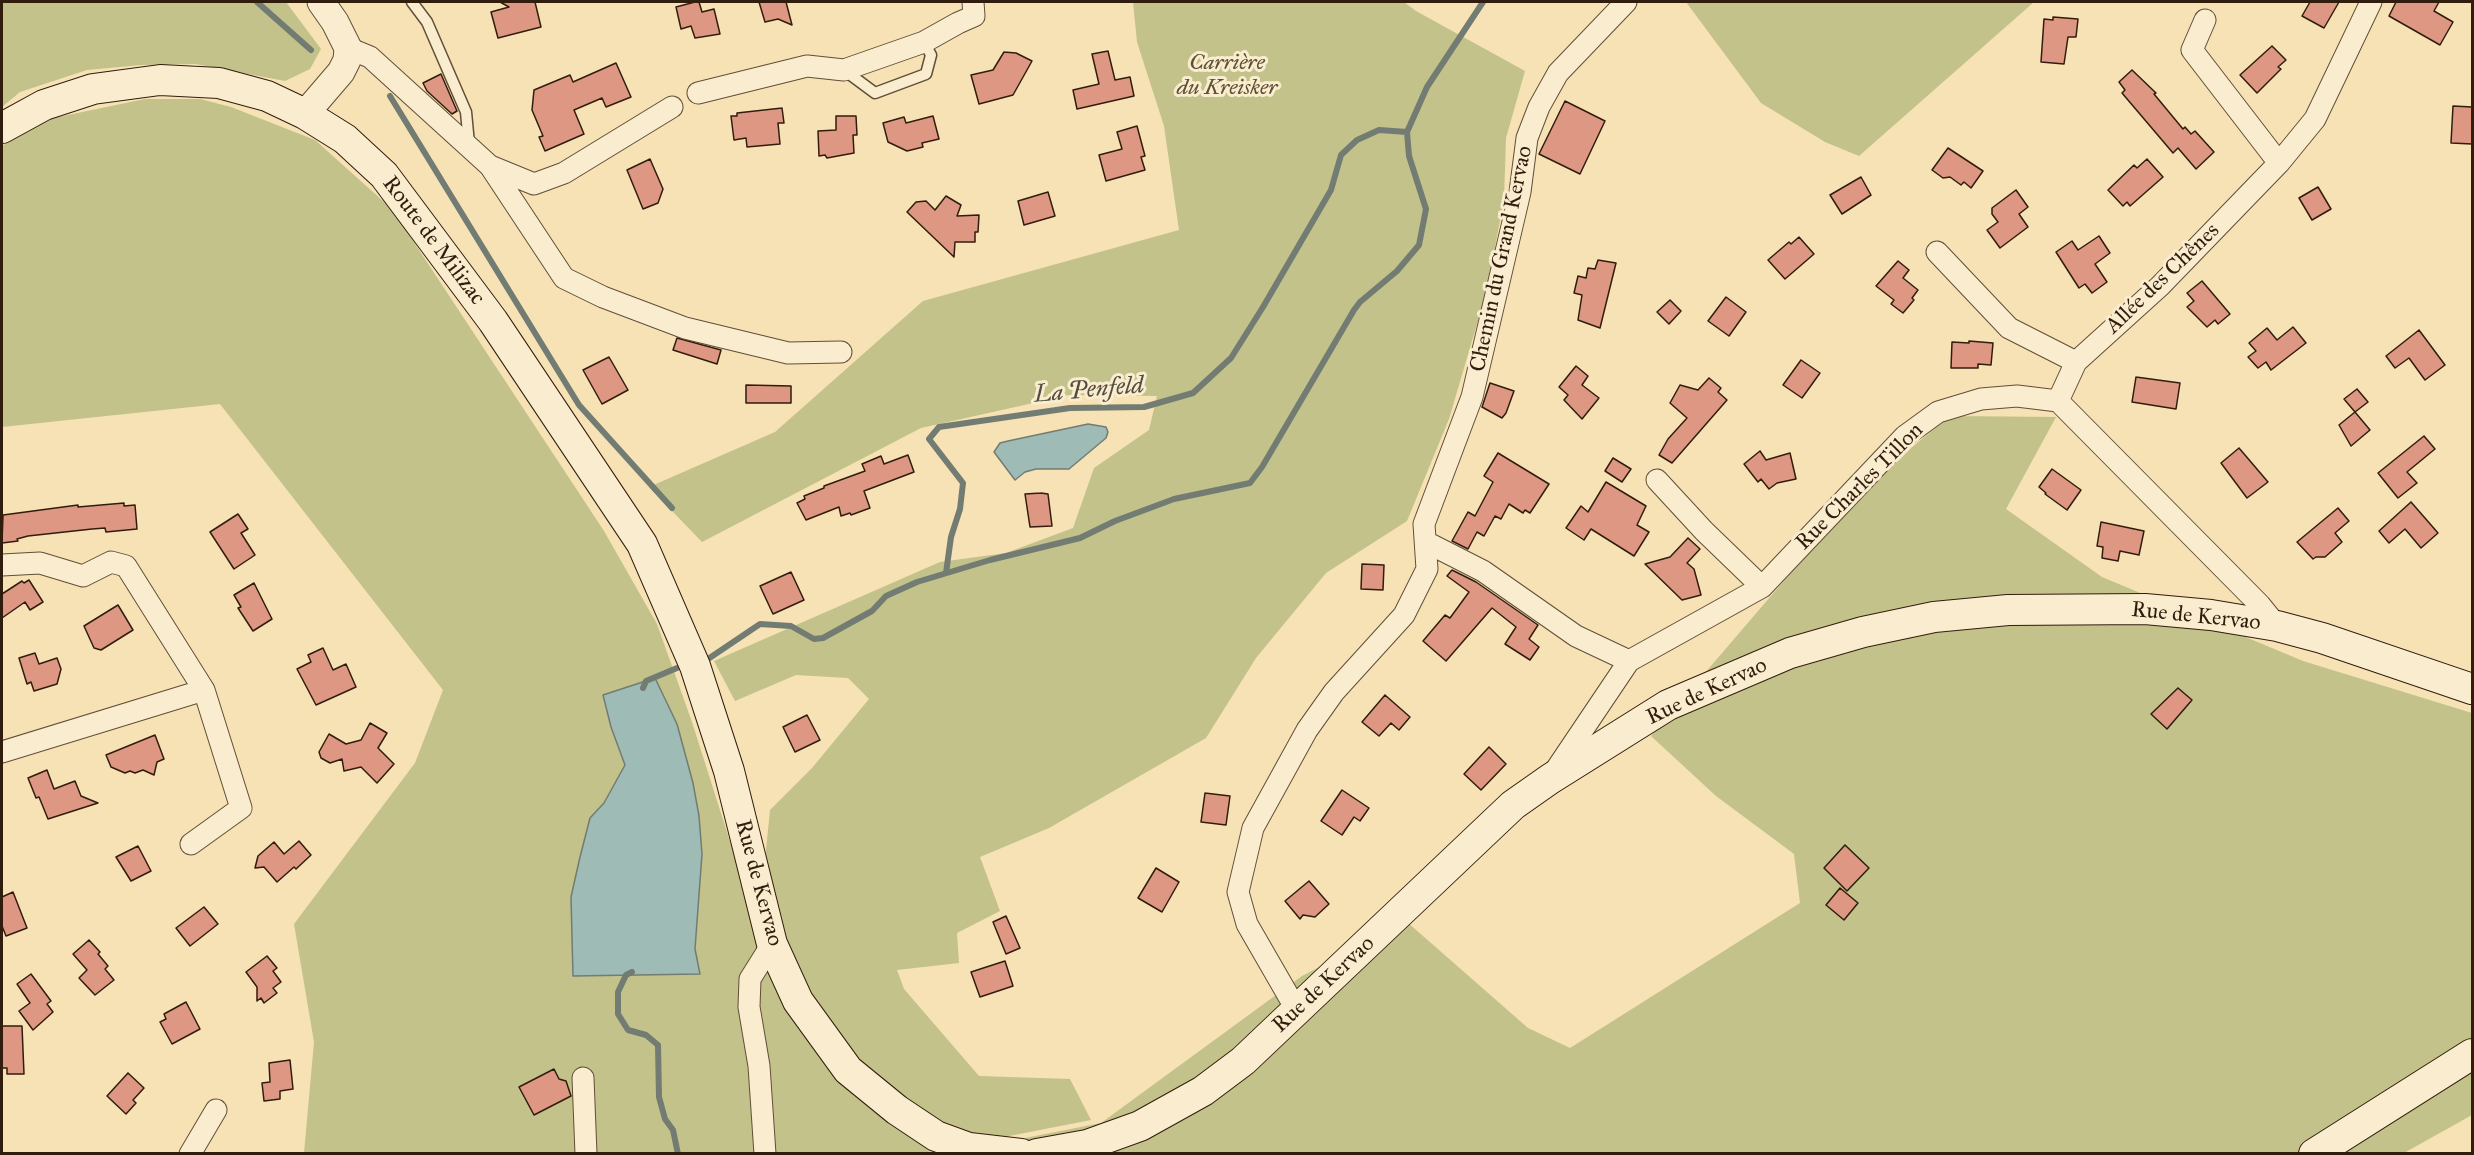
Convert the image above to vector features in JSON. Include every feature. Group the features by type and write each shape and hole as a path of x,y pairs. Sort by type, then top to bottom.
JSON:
{"main road":[{"name":"Route de Milizac","path":"2,128 44,105 93,89 160,80 219,83 267,96 305,114 345,139 384,175 493,321 642,544 695,666"},
{"name":"Rue de Kervao","path":"1036,1154 1087,1145 1140,1126 1203,1091 1244,1061 1296,1009 1514,805 1550,779 1668,705 1790,653 1863,632 1934,617 2008,610 2145,609 2211,615 2277,626 2322,638 2472,689"},
{"name":"Rue de Kervao","path":"695,666 729,771 772,944 798,1001 848,1070 897,1110 936,1136 969,1148 1021,1154"},
{"path":"2314,1154 2472,1053"},
{"path":"2351,1154 2472,1077"}],"street":[{"path":"305,114 341,72 347,60 348,48 335,22 321,2"},
{"path":"698,93 807,66 844,70 924,42 958,22 974,16 974,2"},
{"name":"Chemin du Grand Kervao","path":"1296,1009 1247,924 1238,892 1253,828 1307,730 1334,692 1404,615 1427,569 1424,524 1472,397 1520,192 1527,138 1539,106 1558,73 1626,2"},
{"name":"Allée des Chênes","path":"2058,401 2076,363 2160,286 2279,163 2314,119 2371,2"},
{"path":"2205,20 2192,50 2279,163"},
{"path":"348,48 370,57 490,166 564,278 603,297 684,328 788,353 841,352"},
{"path":"490,166 534,184 564,173 672,106"},
{"path":"1937,252 2009,328 2076,363"},
{"name":"Rue Charles Tillon","path":"1629,661 1762,587 1905,436 1938,412 1981,399 2017,396 2058,401"},
{"path":"2058,401 2260,605 2277,626"},
{"path":"1657,480 1704,531 1762,587"},
{"path":"1426,542 1483,571 1576,636 1629,661 1550,779"},
{"path":"2,565 40,563 83,576 111,562 126,566 204,690 241,808 191,844"},
{"path":"2,752 204,690"},
{"path":"765,1154 759,1066 749,1007 750,979 772,944"},
{"path":"583,1078 586,1154"},
{"path":"190,1154 216,1110"}],"lane":[{"path":"412,2 427,22 466,112 470,147"},
{"path":"844,70 875,93 926,74 931,55 924,42"}],"green space":[{"path":"2,2 286,2 321,49 310,69 285,81 195,64 142,65 87,70 20,92 2,107"},
{"name":"Carrière du Kreisker","path":"1133,2 1404,2 1416,11 1525,71 1506,138 1504,199 1487,290 1449,419 1407,521 1326,573 1256,658 1206,738 1049,828 980,857 1000,911 957,933 959,963 897,970 904,989 979,1076 1070,1079 1091,1120 917,1154 304,1153 314,1042 294,924 415,763 443,690 220,404 2,427 2,146 34,122 145,99 200,99 231,107 315,140 392,209 604,531 657,624 692,722 739,870 765,860 770,810 812,768 869,699 848,678 796,675 735,701 714,661 940,562 1006,553 1073,528 1094,468 1149,430 1157,396 1069,395 921,428 702,542 649,487 775,432 923,301 1179,230 1164,126 1137,42","holes":["655,678 677,724 693,783 699,816 702,854 695,949 700,973 573,976 571,897 590,818 604,803 625,765 611,727 603,695"]},
{"path":"1686,2 2034,2 1859,156 1825,142 1761,103"},
{"path":"1950,416 2056,417 2006,509 2102,577 2303,661 2472,713 2472,1115 2404,1153 1013,1154 1015,1140 1101,1123 1302,976 1407,922 1528,1028 1570,1048 1800,903 1794,854 1716,796 1651,736 1866,485"}],"water":[{"path":"1088,424 1106,427 1108,432 1106,438 1069,469 1036,469 1025,472 1015,480 994,452 1000,443"},
{"path":"655,678 677,724 693,783 699,816 702,854 695,949 700,974 573,976 571,897 580,857 590,818 604,803 625,765 611,727 603,695"}],"building":[{"path":"500,2 535,2 541,27 498,38 491,12 509,7"},
{"path":"699,2 702,12 714,9 720,34 695,38 691,26 681,29 676,7"},
{"path":"759,2 786,2 792,25 778,19 765,22"},
{"path":"2310,2 2339,2 2324,28 2302,16"},
{"path":"2396,2 2439,2 2434,11 2453,22 2440,45 2389,16"},
{"path":"2053,17 2078,19 2076,37 2068,37 2064,64 2041,62 2044,19 2053,20"},
{"path":"2272,46 2286,60 2278,67 2281,69 2257,93 2240,75"},
{"path":"1108,51 1115,80 1130,77 1134,96 1077,109 1073,90 1099,84 1092,54"},
{"path":"1004,52 1016,53 1032,61 1013,95 979,104 971,75 993,70"},
{"path":"616,63 631,97 606,107 602,98 574,110 584,134 545,151 539,137 543,136 532,110 534,90 570,75 573,82"},
{"path":"2132,70 2156,93 2154,94 2183,129 2185,127 2191,134 2195,131 2214,152 2196,169 2178,148 2173,153 2122,93 2125,90 2119,82"},
{"path":"441,74 457,111 452,114 427,91 423,83"},
{"path":"1565,101 1605,121 1580,174 1539,154"},
{"path":"2453,106 2472,107 2472,144 2451,143"},
{"path":"782,108 784,123 778,123 780,144 747,147 746,138 734,140 731,116 737,116 737,113"},
{"path":"836,116 856,116 857,135 853,135 854,153 827,158 825,155 819,156 818,131 836,130"},
{"path":"933,116 939,139 922,143 923,147 907,151 888,142 883,123 904,117 906,123"},
{"path":"1137,126 1145,156 1141,157 1145,170 1106,181 1099,155 1122,149 1117,132"},
{"path":"1948,148 1983,171 1971,188 1964,182 1961,185 1950,177 1943,178 1932,170"},
{"path":"650,159 663,189 658,203 643,209 627,170"},
{"path":"2147,159 2163,177 2130,206 2127,202 2123,206 2108,190 2134,165 2137,168"},
{"path":"1861,177 1871,195 1842,214 1830,195"},
{"path":"2318,187 2331,209 2312,220 2299,198"},
{"path":"2016,190 2028,207 2019,214 2028,227 2000,248 1987,230 1998,222 1992,214 1992,208"},
{"path":"1048,192 1055,216 1024,225 1018,201"},
{"path":"946,196 961,205 957,216 979,215 975,242 955,242 954,257 907,212 916,202 926,201 935,210"},
{"path":"2099,236 2110,253 2095,264 2107,282 2092,293 2085,284 2079,288 2056,252 2072,241 2078,250"},
{"path":"1799,237 1814,254 1785,279 1768,260 1789,242 1791,244"},
{"path":"1598,260 1616,263 1600,328 1578,320 1582,295 1574,293 1578,276 1586,278 1588,268 1595,269"},
{"path":"1898,261 1909,270 1903,278 1918,290 1912,298 1914,300 1903,313 1891,304 1894,300 1876,286"},
{"path":"2202,281 2230,314 2218,324 2215,320 2207,327 2187,307 2194,301 2187,293"},
{"path":"1726,297 1746,312 1729,336 1708,321"},
{"path":"1670,300 1681,311 1669,324 1657,312"},
{"path":"2293,327 2306,343 2271,370 2266,362 2258,368 2248,357 2256,351 2249,343 2267,328 2277,340"},
{"path":"2419,330 2445,365 2425,380 2409,358 2395,368 2386,356"},
{"path":"677,338 721,350 717,364 673,350"},
{"path":"1969,341 1993,343 1991,365 1978,364 1978,368 1951,368 1952,342 1969,343"},
{"path":"609,357 628,390 602,404 583,370"},
{"path":"1801,360 1820,373 1802,398 1783,385"},
{"path":"1576,366 1588,376 1582,385 1599,398 1582,419 1564,400 1568,395 1559,387"},
{"path":"2136,377 2180,383 2176,409 2132,402"},
{"path":"1709,378 1721,388 1718,392 1727,400 1672,463 1659,455 1668,439 1687,418 1670,403 1680,385 1698,390"},
{"path":"1490,383 1514,391 1502,418 1482,407"},
{"path":"746,385 791,386 791,403 746,403"},
{"path":"2357,389 2368,402 2355,412 2344,399"},
{"path":"2355,412 2370,430 2351,446 2339,425"},
{"path":"2424,436 2435,449 2407,472 2417,483 2398,498 2378,473"},
{"path":"2239,448 2268,482 2247,498 2221,463"},
{"path":"1760,451 1766,460 1790,453 1796,479 1777,483 1769,489 1761,479 1758,482 1744,464"},
{"path":"1498,453 1549,484 1530,513 1525,510 1523,513 1509,504 1501,519 1495,516 1484,536 1477,532 1468,549 1452,541 1468,512 1475,516 1493,482 1484,476"},
{"path":"908,455 914,472 864,491 870,508 841,516 839,507 806,520 797,503 805,499 804,496 865,471 862,464 881,456 884,464"},
{"path":"1613,458 1631,469 1622,482 1605,471"},
{"path":"2052,469 2081,490 2067,510 2039,487"},
{"path":"1606,482 1646,506 1637,525 1649,532 1634,556 1591,529 1584,540 1566,528 1581,506 1588,512"},
{"path":"1025,494 1048,494 1052,526 1030,527"},
{"path":"2411,502 2438,533 2421,548 2405,529 2389,543 2379,531"},
{"path":"124,503 124,506 135,505 137,529 106,532 105,528 92,529 28,536 17,539 18,541 2,543 3,515 78,505 78,507"},
{"path":"2338,508 2349,521 2335,533 2342,542 2325,557 2313,559 2297,542"},
{"path":"238,514 248,529 241,533 255,555 234,569 210,532"},
{"path":"2101,522 2144,531 2139,555 2120,551 2118,561 2102,558 2103,547 2097,546"},
{"path":"1688,538 1700,549 1687,563 1694,569 1701,595 1682,600 1645,564 1670,557"},
{"path":"1362,564 1384,565 1383,590 1361,589"},
{"path":"1452,570 1476,582 1538,625 1529,639 1539,647 1530,660 1505,644 1516,627 1492,608 1446,661 1423,641 1445,615 1450,618 1469,592 1447,576"},
{"path":"791,572 804,600 773,614 760,586"},
{"path":"29,580 43,602 30,610 25,602 2,618 2,594 22,581 24,583"},
{"path":"254,583 272,619 253,631 238,608 241,607 234,595"},
{"path":"118,605 133,630 101,650 94,648 84,626"},
{"path":"323,648 333,670 346,664 356,687 316,705 297,669 311,662 308,655"},
{"path":"35,653 39,664 57,658 61,669 57,684 34,691 31,682 27,684 19,658"},
{"path":"2178,688 2192,700 2167,729 2151,714"},
{"path":"1385,695 1410,717 1399,730 1391,723 1379,736 1362,722"},
{"path":"807,715 820,740 795,752 783,727"},
{"path":"370,723 387,733 378,748 394,764 377,783 361,767 344,771 342,759 330,763 321,758 319,752 329,734 346,744 361,740"},
{"path":"155,735 164,759 157,762 154,775 143,770 125,773 111,767 106,755"},
{"path":"1489,747 1506,764 1481,790 1464,774"},
{"path":"47,770 54,789 75,781 81,796 98,803 48,819 28,778"},
{"path":"1342,790 1369,808 1360,821 1354,817 1342,835 1321,821"},
{"path":"1205,793 1230,796 1226,825 1201,822"},
{"path":"299,841 311,855 277,882 264,867 255,868 258,856 274,842 284,854"},
{"path":"1845,845 1869,868 1847,891 1824,868"},
{"path":"138,846 151,871 131,881 116,857"},
{"path":"1156,868 1179,882 1162,912 1138,898"},
{"path":"1309,881 1329,904 1315,917 1303,915 1300,919 1285,901"},
{"path":"1840,888 1858,903 1844,920 1826,905"},
{"path":"13,892 27,928 6,936 2,926 2,897"},
{"path":"204,907 218,924 190,946 176,928"},
{"path":"1006,916 1020,948 1006,954 993,922"},
{"path":"89,940 100,952 98,954 108,966 105,969 114,980 95,995 79,978 87,970 73,954"},
{"path":"267,956 277,968 273,971 281,982 273,988 277,993 264,1003 261,998 257,1001 257,987 246,972"},
{"path":"1005,961 1013,986 980,997 971,972"},
{"path":"31,974 51,1001 47,1004 53,1012 33,1030 19,1011 30,1003 17,984"},
{"path":"186,1002 200,1029 172,1044 160,1022 166,1019 164,1014"},
{"path":"2,1026 22,1026 24,1074 7,1074 7,1068 2,1068"},
{"path":"290,1060 293,1089 280,1091 280,1099 264,1101 262,1083 270,1082 269,1063"},
{"path":"554,1069 559,1079 566,1081 571,1096 534,1115 519,1087"},
{"path":"128,1073 144,1088 133,1100 136,1103 126,1114 107,1096"}],"waterway":[{"path":"257,2 311,50"},
{"name":"La Penfeld","path":"708,659 760,624 791,626 814,639 823,638 872,611 886,596 917,582 990,560 1080,538 1115,521 1174,499 1250,483 1262,467 1354,310 1360,302 1397,271 1419,245 1426,209 1409,156 1407,132 1427,87 1483,2"},
{"path":"390,96 579,405 672,508"},
{"name":"La Penfeld","path":"946,573 951,537 960,509 963,483 929,439 939,427 1070,408 1144,407 1193,393 1231,358 1263,307 1331,190 1341,155 1357,140 1379,130 1407,132"},
{"name":"La Penfeld","path":"643,688 646,681 677,668"},
{"name":"La Penfeld","path":"632,972 626,975 618,992 618,1014 628,1030 646,1035 658,1045 659,1097 665,1119 673,1130 678,1154"}]}
